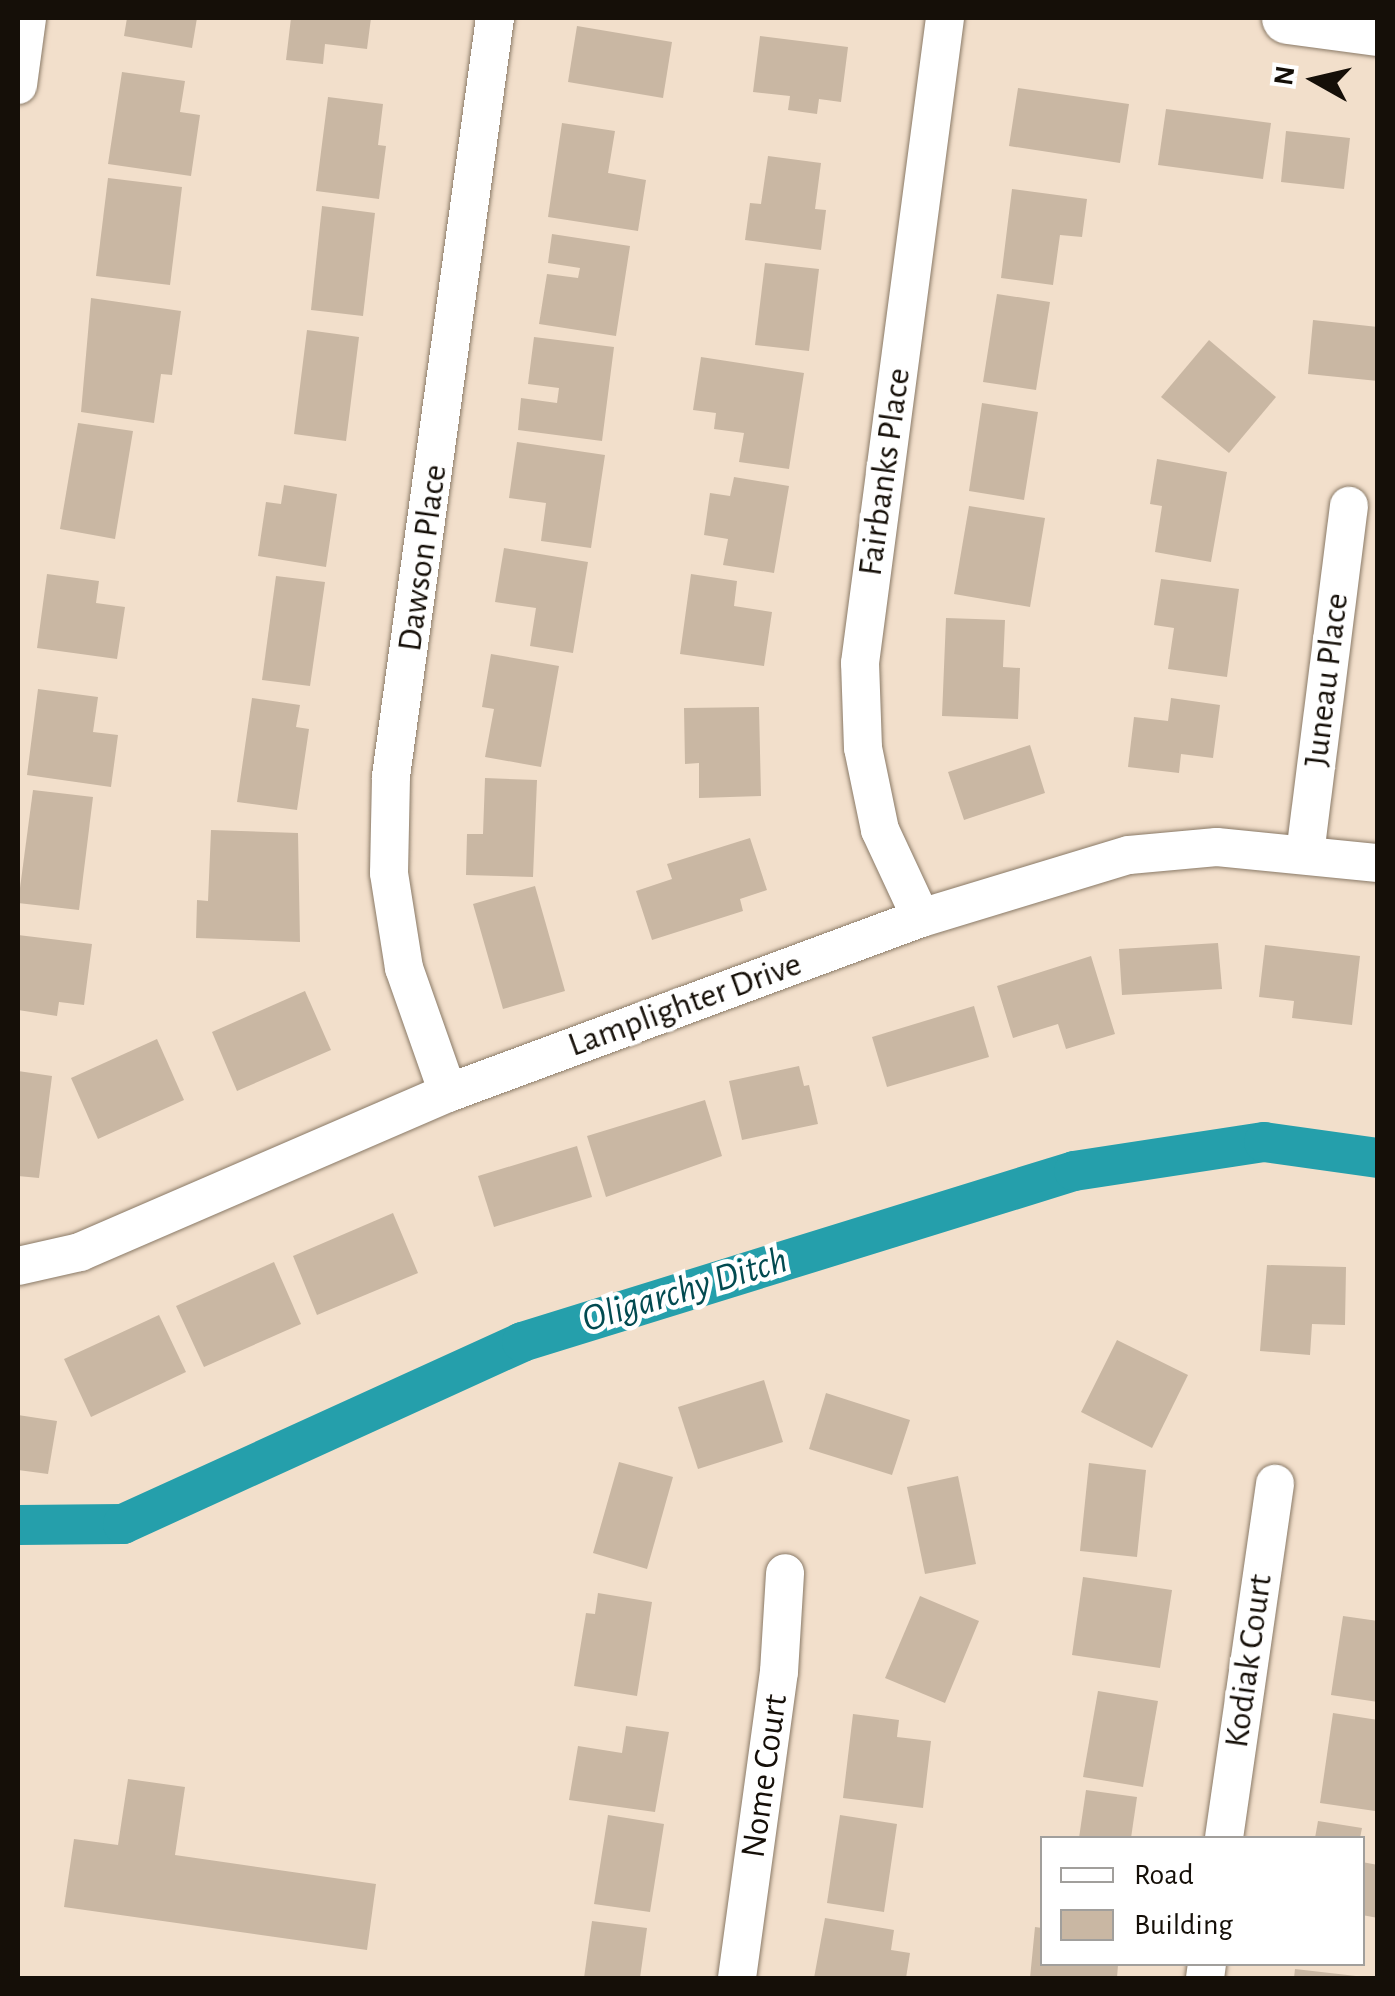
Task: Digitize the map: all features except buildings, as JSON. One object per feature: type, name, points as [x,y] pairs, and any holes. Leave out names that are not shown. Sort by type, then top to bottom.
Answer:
[{"type":"street","points":[[18,86],[27,18]]},
{"type":"street","name":"Dawson Place","points":[[448,1093],[404,968],[388,873],[391,776],[495,18]]},
{"type":"street","name":"Fairbanks Place","points":[[920,918],[880,830],[862,748],[860,663],[946,18]]},
{"type":"street","points":[[1288,18],[1378,30]]},
{"type":"street","name":"Juneau Place","points":[[1305,854],[1349,506]]},
{"type":"street","name":"Lamplighter Drive","points":[[18,1266],[80,1252],[448,1093],[920,918],[1129,855],[1217,846],[1378,863]]},
{"type":"street","name":"Kodiak Court","points":[[1224,1836],[1274,1484]]},
{"type":"street","name":"Nome Court","points":[[737,1978],[779,1672],[785,1573]]},
{"type":"waterway","name":"Oligarchy Ditch","points":[[18,1525],[123,1524],[522,1342],[1074,1171],[1264,1142],[1378,1158]]}]
